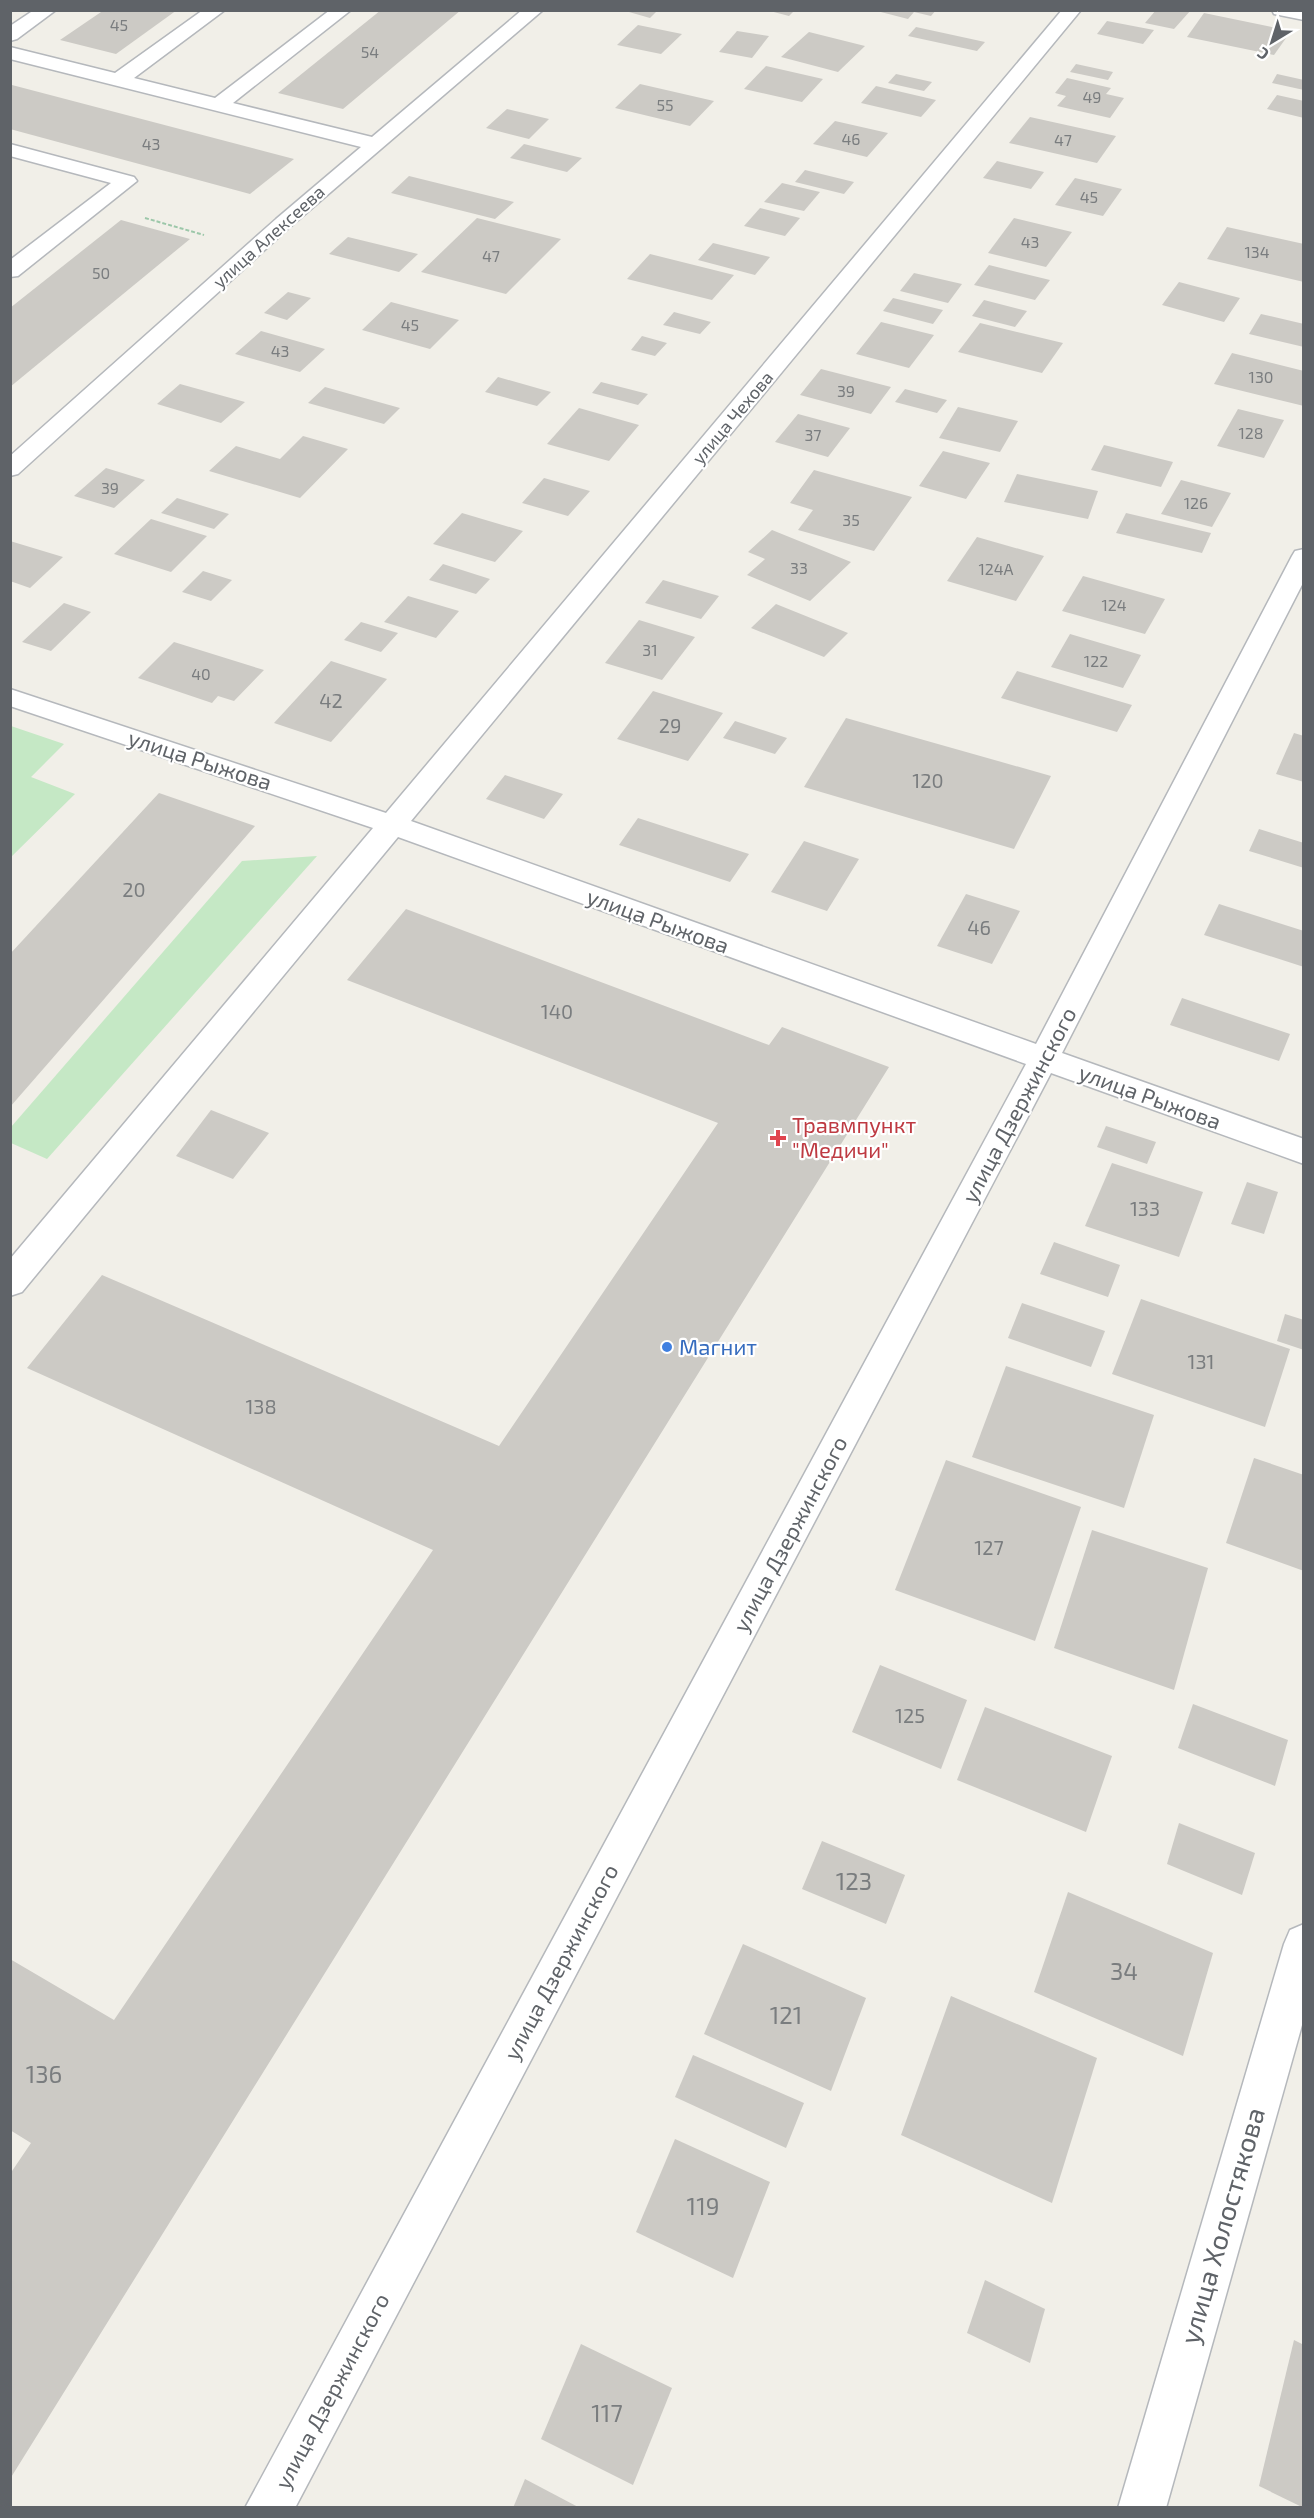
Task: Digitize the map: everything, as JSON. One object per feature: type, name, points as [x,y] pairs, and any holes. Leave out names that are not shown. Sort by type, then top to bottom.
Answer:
[{"type":"street","points":[[10,35],[47,10]]},
{"type":"street","points":[[119,80],[216,10]]},
{"type":"street","points":[[218,105],[342,10]]},
{"type":"street","name":"улица Алексеева","points":[[10,469],[375,144],[534,10]]},
{"type":"street","name":"улица Чехова","points":[[10,1283],[1072,10]]},
{"type":"street","points":[[1281,10],[1304,15]]},
{"type":"street","points":[[10,52],[375,144]]},
{"type":"street","points":[[10,271],[127,181],[13,154]]},
{"type":"street","name":"улица Дзержинского","points":[[269,2508],[1043,1060],[1304,556]]},
{"type":"street","name":"улица Рыжова","points":[[10,697],[394,825],[1304,1152]]},
{"type":"street","name":"улица Холостякова","points":[[1142,2508],[1304,1944]]},
{"type":"path","points":[[104,198],[141,217],[254,250]]},
{"type":"green space","points":[[11,726],[64,744],[31,777],[75,794],[11,857]]},
{"type":"green space","points":[[317,856],[47,1159],[11,1143],[11,1127],[242,861]]},
{"type":"building","points":[[104,10],[177,10],[116,54],[60,40]]},
{"type":"building","points":[[381,10],[461,10],[343,109],[278,93]]},
{"type":"building","points":[[622,10],[658,10],[650,18]]},
{"type":"building","points":[[766,10],[795,10],[789,16]]},
{"type":"building","points":[[873,10],[936,10],[931,16],[914,12],[908,19]]},
{"type":"building","points":[[1156,10],[1191,10],[1174,29],[1145,23]]},
{"type":"building","points":[[1204,13],[1291,31],[1274,55],[1187,37]]},
{"type":"building","points":[[1107,21],[1154,30],[1143,44],[1097,34]]},
{"type":"building","points":[[638,25],[682,34],[661,54],[617,45]]},
{"type":"building","points":[[916,27],[985,42],[977,51],[908,36]]},
{"type":"building","points":[[737,31],[769,36],[752,58],[719,52]]},
{"type":"building","points":[[809,32],[865,46],[838,72],[781,57]]},
{"type":"building","points":[[1076,64],[1113,72],[1108,80],[1070,72]]},
{"type":"building","points":[[766,66],[823,79],[802,102],[744,89]]},
{"type":"building","points":[[896,74],[932,82],[924,91],[888,83]]},
{"type":"building","points":[[1277,74],[1304,80],[1304,90],[1272,83]]},
{"type":"building","points":[[1067,78],[1111,88],[1106,94],[1124,98],[1110,118],[1057,106],[1066,96],[1055,93]]},
{"type":"building","points":[[640,84],[714,101],[690,126],[615,108]]},
{"type":"building","points":[[12,85],[294,159],[250,194],[10,129]]},
{"type":"building","points":[[876,86],[936,100],[921,117],[861,103]]},
{"type":"building","points":[[1277,95],[1304,101],[1304,118],[1267,109]]},
{"type":"building","points":[[507,109],[549,119],[529,139],[486,128]]},
{"type":"building","points":[[1030,117],[1116,136],[1097,163],[1009,143]]},
{"type":"building","points":[[835,121],[888,133],[867,157],[813,144]]},
{"type":"building","points":[[524,144],[582,158],[567,172],[510,158]]},
{"type":"building","points":[[997,161],[1044,172],[1031,189],[983,178]]},
{"type":"building","points":[[805,170],[854,182],[844,194],[795,182]]},
{"type":"building","points":[[409,176],[514,202],[495,219],[391,193]]},
{"type":"building","points":[[1075,178],[1122,189],[1103,216],[1055,205]]},
{"type":"building","points":[[782,183],[820,192],[804,211],[764,202]]},
{"type":"building","points":[[760,208],[800,218],[785,236],[744,226]]},
{"type":"building","points":[[477,218],[561,239],[506,294],[421,272]]},
{"type":"building","points":[[1014,218],[1072,232],[1046,267],[988,253]]},
{"type":"building","points":[[121,220],[190,239],[10,387],[10,308]]},
{"type":"building","points":[[1227,227],[1304,244],[1304,282],[1207,259]]},
{"type":"building","points":[[348,237],[418,254],[399,272],[329,254]]},
{"type":"building","points":[[713,243],[770,257],[755,275],[698,260]]},
{"type":"building","points":[[650,254],[734,275],[712,300],[627,279]]},
{"type":"building","points":[[989,265],[1050,280],[1035,300],[974,285]]},
{"type":"building","points":[[914,273],[962,284],[948,303],[900,291]]},
{"type":"building","points":[[1179,282],[1240,298],[1224,322],[1162,305]]},
{"type":"building","points":[[288,292],[311,298],[287,320],[264,313]]},
{"type":"building","points":[[893,298],[943,310],[933,324],[883,311]]},
{"type":"building","points":[[984,300],[1027,311],[1015,327],[972,316]]},
{"type":"building","points":[[391,302],[459,320],[430,349],[362,330]]},
{"type":"building","points":[[674,312],[711,322],[700,334],[663,325]]},
{"type":"building","points":[[1261,314],[1304,324],[1304,347],[1249,334]]},
{"type":"building","points":[[881,322],[934,335],[909,368],[856,354]]},
{"type":"building","points":[[980,323],[1063,343],[1042,373],[958,352]]},
{"type":"building","points":[[261,331],[325,349],[300,372],[235,354]]},
{"type":"building","points":[[642,336],[667,343],[655,356],[631,350]]},
{"type":"building","points":[[1232,353],[1304,371],[1304,406],[1214,384]]},
{"type":"building","points":[[821,369],[891,387],[871,414],[800,395]]},
{"type":"building","points":[[498,377],[551,392],[537,406],[485,392]]},
{"type":"building","points":[[601,382],[648,394],[638,405],[592,393]]},
{"type":"building","points":[[180,384],[245,402],[221,423],[157,404]]},
{"type":"building","points":[[325,387],[400,408],[384,424],[308,403]]},
{"type":"building","points":[[905,389],[947,400],[937,413],[895,402]]},
{"type":"building","points":[[958,407],[1018,421],[1000,452],[939,438]]},
{"type":"building","points":[[579,408],[639,425],[609,461],[547,444]]},
{"type":"building","points":[[1238,409],[1284,420],[1264,458],[1217,446]]},
{"type":"building","points":[[798,414],[850,428],[828,457],[775,442]]},
{"type":"building","points":[[303,436],[348,449],[300,498],[209,471],[236,446],[280,459]]},
{"type":"building","points":[[1104,445],[1173,462],[1161,487],[1091,470]]},
{"type":"building","points":[[943,451],[990,463],[966,499],[919,486]]},
{"type":"building","points":[[106,468],[145,480],[114,508],[74,496]]},
{"type":"building","points":[[814,470],[912,497],[874,551],[798,530],[813,510],[790,503]]},
{"type":"building","points":[[1017,474],[1098,491],[1088,519],[1004,502]]},
{"type":"building","points":[[544,478],[590,491],[568,516],[522,503]]},
{"type":"building","points":[[1181,480],[1231,493],[1212,527],[1161,514]]},
{"type":"building","points":[[177,498],[229,514],[214,529],[161,513]]},
{"type":"building","points":[[462,513],[523,531],[495,562],[433,544]]},
{"type":"building","points":[[1126,513],[1211,533],[1202,553],[1116,533]]},
{"type":"building","points":[[151,519],[207,536],[171,572],[114,554]]},
{"type":"building","points":[[772,530],[851,562],[810,601],[747,575],[765,559],[748,552]]},
{"type":"building","points":[[977,537],[1044,556],[1016,601],[947,581]]},
{"type":"building","points":[[10,541],[63,557],[30,588],[10,581]]},
{"type":"building","points":[[443,564],[490,579],[476,594],[429,580]]},
{"type":"building","points":[[203,571],[232,580],[211,601],[182,592]]},
{"type":"building","points":[[1083,576],[1165,599],[1145,634],[1062,611]]},
{"type":"building","points":[[663,580],[719,596],[701,619],[645,603]]},
{"type":"building","points":[[408,596],[459,611],[436,638],[384,622]]},
{"type":"building","points":[[64,603],[91,612],[51,651],[22,642]]},
{"type":"building","points":[[776,604],[848,633],[824,657],[751,628]]},
{"type":"building","points":[[639,620],[695,637],[662,680],[605,663]]},
{"type":"building","points":[[361,622],[398,633],[381,652],[344,640]]},
{"type":"building","points":[[1070,634],[1141,655],[1123,688],[1051,667]]},
{"type":"building","points":[[174,642],[264,670],[234,701],[218,696],[212,703],[138,678]]},
{"type":"building","points":[[331,661],[387,679],[331,742],[274,723]]},
{"type":"building","points":[[1017,671],[1132,705],[1117,732],[1001,698]]},
{"type":"building","points":[[653,691],[723,713],[688,761],[617,739]]},
{"type":"building","points":[[846,718],[1051,776],[1014,849],[804,787]]},
{"type":"building","points":[[735,721],[787,738],[775,754],[723,738]]},
{"type":"building","points":[[1294,733],[1304,736],[1304,782],[1276,774]]},
{"type":"building","points":[[505,775],[563,794],[544,819],[486,799]]},
{"type":"building","points":[[159,793],[255,826],[10,1107],[10,954]]},
{"type":"building","points":[[638,818],[749,854],[730,882],[619,845]]},
{"type":"building","points":[[1259,829],[1304,843],[1304,868],[1249,851]]},
{"type":"building","points":[[804,841],[859,859],[827,911],[771,892]]},
{"type":"building","points":[[966,894],[1020,911],[992,964],[937,946]]},
{"type":"building","points":[[1219,904],[1304,931],[1304,967],[1204,935]]},
{"type":"building","points":[[406,909],[769,1045],[782,1027],[889,1067],[10,2479],[10,2174],[31,2143],[10,2130],[10,1959],[114,2020],[433,1550],[27,1368],[102,1275],[499,1446],[718,1123],[347,980]]},
{"type":"building","points":[[1182,998],[1290,1034],[1279,1061],[1170,1025]]},
{"type":"building","points":[[211,1110],[269,1133],[233,1179],[176,1156]]},
{"type":"building","points":[[1106,1126],[1156,1142],[1147,1164],[1097,1147]]},
{"type":"building","points":[[1112,1163],[1203,1192],[1179,1257],[1085,1226]]},
{"type":"building","points":[[1247,1182],[1278,1192],[1264,1234],[1231,1224]]},
{"type":"building","points":[[1054,1242],[1120,1265],[1108,1297],[1040,1274]]},
{"type":"building","points":[[1141,1299],[1290,1349],[1265,1427],[1112,1374]]},
{"type":"building","points":[[1022,1303],[1105,1331],[1091,1367],[1008,1338]]},
{"type":"building","points":[[1285,1314],[1304,1320],[1304,1350],[1277,1341]]},
{"type":"building","points":[[1006,1366],[1154,1415],[1124,1508],[972,1457]]},
{"type":"building","points":[[1254,1458],[1304,1475],[1304,1571],[1226,1543]]},
{"type":"building","points":[[946,1460],[1081,1507],[1035,1641],[895,1590]]},
{"type":"building","points":[[1092,1530],[1208,1568],[1174,1690],[1054,1648]]},
{"type":"building","points":[[880,1665],[967,1700],[941,1769],[852,1732]]},
{"type":"building","points":[[1193,1704],[1288,1740],[1275,1786],[1178,1748]]},
{"type":"building","points":[[985,1707],[1112,1756],[1086,1832],[957,1780]]},
{"type":"building","points":[[1179,1823],[1255,1853],[1242,1895],[1167,1864]]},
{"type":"building","points":[[822,1841],[905,1875],[886,1924],[802,1889]]},
{"type":"building","points":[[1068,1892],[1213,1953],[1183,2056],[1034,1992]]},
{"type":"building","points":[[743,1944],[866,1998],[831,2091],[704,2034]]},
{"type":"building","points":[[951,1996],[1097,2058],[1052,2203],[901,2135]]},
{"type":"building","points":[[693,2055],[804,2103],[786,2148],[675,2097]]},
{"type":"building","points":[[675,2139],[770,2182],[733,2278],[636,2232]]},
{"type":"building","points":[[985,2280],[1045,2309],[1030,2363],[967,2333]]},
{"type":"building","points":[[1294,2340],[1304,2345],[1304,2508],[1259,2486]]},
{"type":"building","points":[[581,2344],[672,2388],[633,2485],[541,2439]]},
{"type":"building","points":[[525,2479],[580,2508],[513,2508]]},
{"type":"place","name":"Травмпункт \"Медичи\"","points":[[778,1138]]},
{"type":"place","name":"Магнит","points":[[667,1347]]}]
